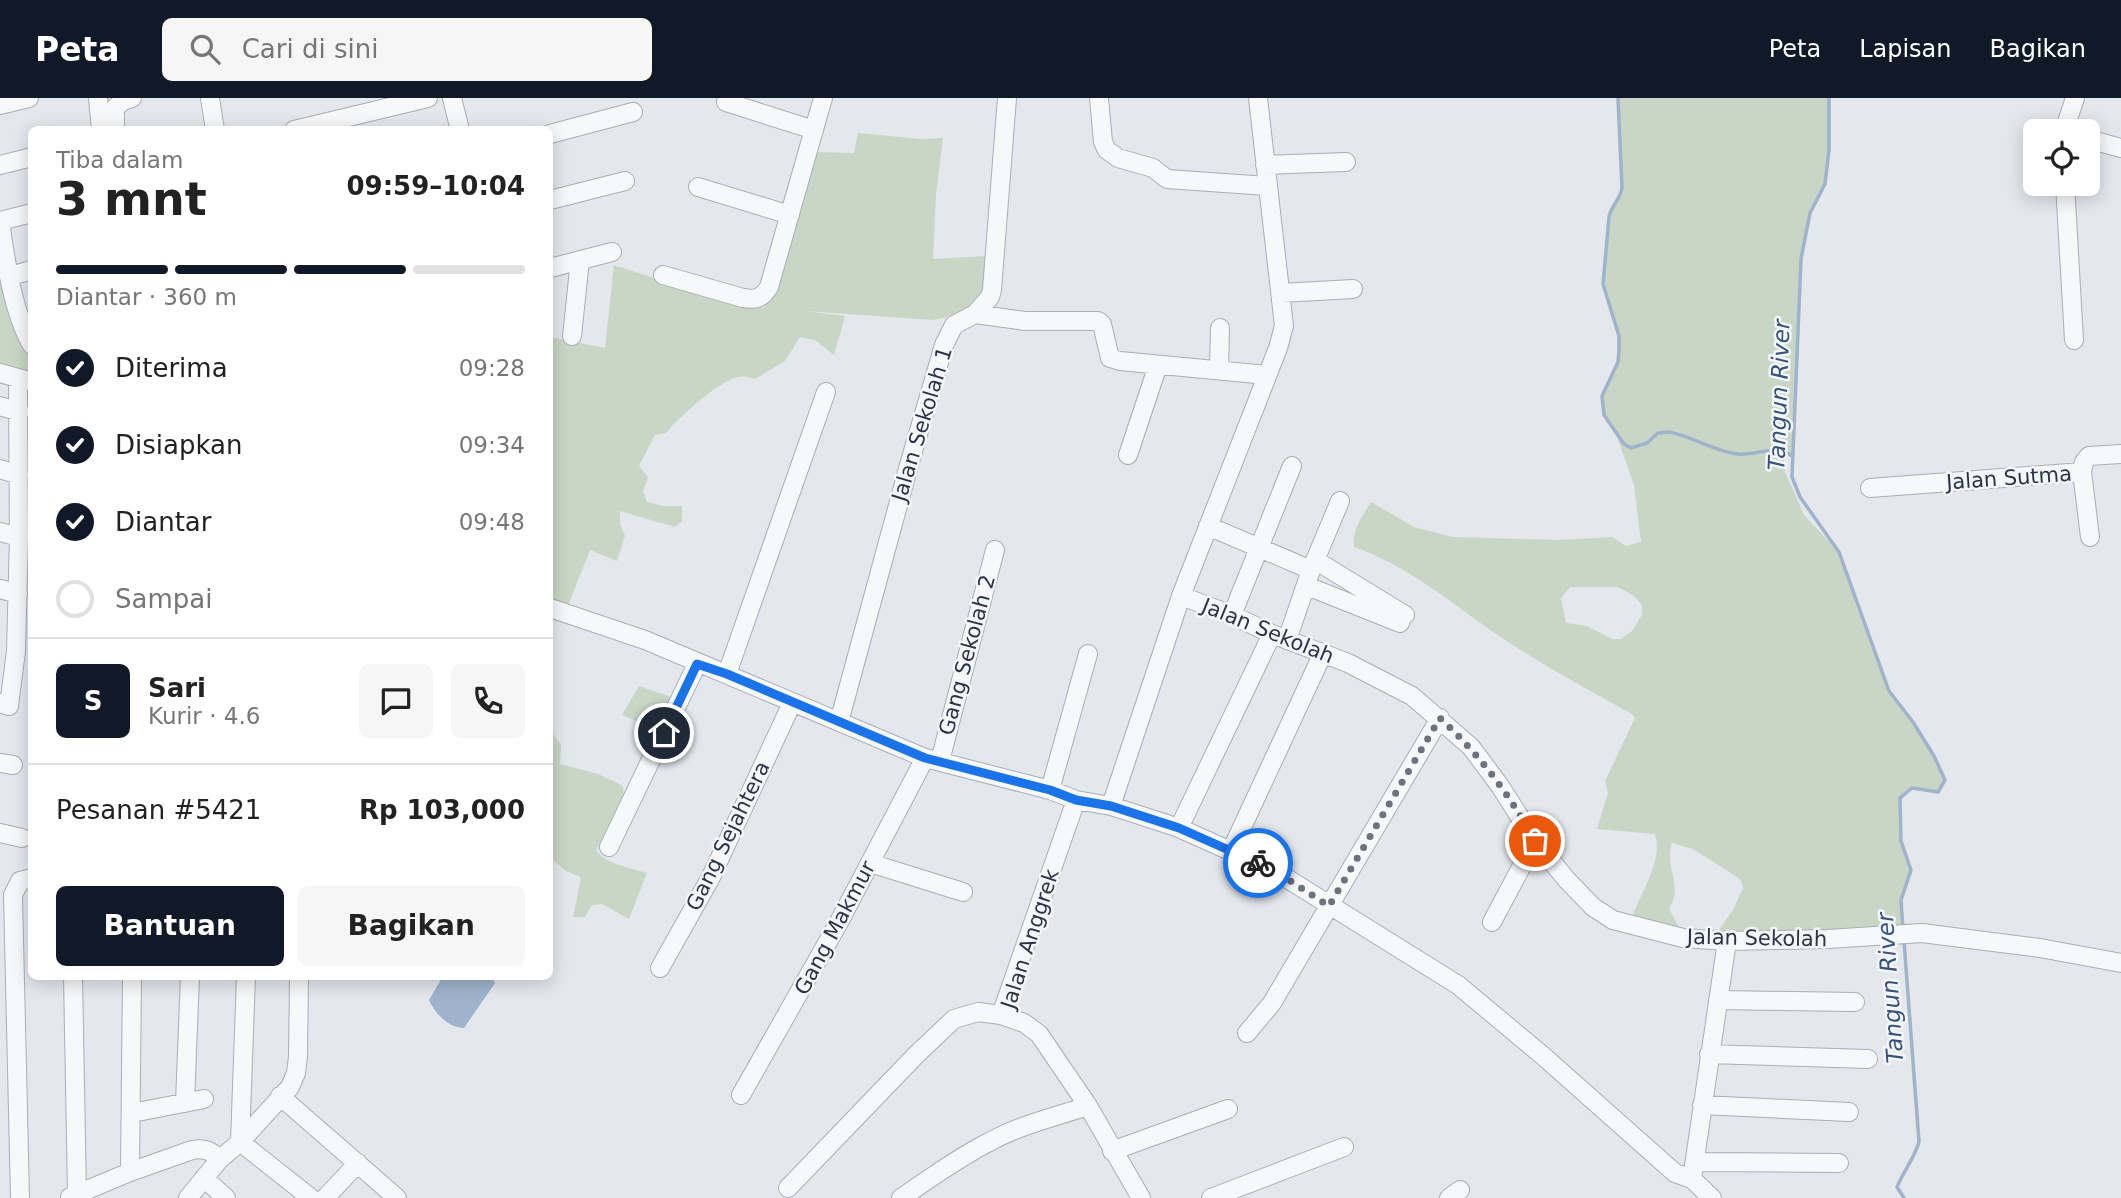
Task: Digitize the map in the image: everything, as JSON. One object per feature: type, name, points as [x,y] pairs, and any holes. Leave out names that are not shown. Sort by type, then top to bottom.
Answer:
[{"type":"street","points":[[0,106],[29,98]]},
{"type":"street","points":[[98,98],[101,126]]},
{"type":"street","points":[[114,126],[115,108],[132,98]]},
{"type":"street","points":[[210,98],[214,126]]},
{"type":"street","points":[[311,126],[428,98]]},
{"type":"street","points":[[452,98],[459,126]]},
{"type":"street","points":[[663,275],[743,298],[755,299],[763,296],[769,287],[823,98]]},
{"type":"street","name":"Jalan Sekolah 1","points":[[839,722],[944,345],[954,325],[975,314],[990,297],[992,290],[1006,98]]},
{"type":"street","points":[[1099,98],[1103,142],[1107,150],[1118,158],[1153,168],[1167,179],[1267,186]]},
{"type":"street","name":"Jalan Sekolah","points":[[1111,806],[1181,596],[1284,326],[1258,98]]},
{"type":"street","points":[[2068,119],[2075,98]]},
{"type":"street","points":[[726,103],[814,130]]},
{"type":"street","points":[[553,133],[633,112]]},
{"type":"street","points":[[2100,142],[2121,148]]},
{"type":"street","points":[[0,165],[28,158]]},
{"type":"street","points":[[1265,165],[1346,162]]},
{"type":"street","points":[[553,199],[625,181]]},
{"type":"street","points":[[698,187],[790,215]]},
{"type":"street","points":[[2066,196],[2074,340]]},
{"type":"street","points":[[28,215],[0,221],[10,276],[28,332]]},
{"type":"street","points":[[553,267],[612,252]]},
{"type":"street","points":[[572,336],[580,260]]},
{"type":"street","points":[[10,276],[28,271]]},
{"type":"street","points":[[1281,293],[1353,289]]},
{"type":"street","points":[[975,314],[1026,321],[1098,321],[1102,324],[1110,358],[1267,374]]},
{"type":"street","points":[[1219,370],[1220,328]]},
{"type":"street","points":[[1128,455],[1158,365]]},
{"type":"street","points":[[0,373],[27,381]]},
{"type":"street","points":[[5,704],[8,649],[18,594],[19,388],[27,381]]},
{"type":"street","points":[[727,674],[826,392]]},
{"type":"street","points":[[0,406],[20,412]]},
{"type":"street","points":[[2082,472],[2084,462],[2089,456],[2121,454]]},
{"type":"street","points":[[1232,615],[1292,466]]},
{"type":"street","points":[[0,469],[19,475]]},
{"type":"street","name":"Jalan Sutma","points":[[1870,488],[2082,472],[2090,537]]},
{"type":"street","points":[[1179,828],[1311,572],[1340,500]]},
{"type":"street","points":[[1208,526],[1311,572],[1403,619],[1311,572]]},
{"type":"street","points":[[0,532],[19,537]]},
{"type":"street","name":"Gang Sekolah 2","points":[[932,760],[995,550]]},
{"type":"street","points":[[0,589],[18,594]]},
{"type":"street","name":"Jalan Sekolah","points":[[1181,596],[1323,653],[1380,678],[1412,696],[1471,747],[1535,841],[1593,906],[1614,920],[1683,939],[1828,939],[1922,933],[2040,948],[2121,963]]},
{"type":"street","points":[[553,609],[645,640],[932,760],[1050,790],[1076,800],[1111,806],[1179,828],[1275,871],[1458,985],[1675,1173],[1839,1163]]},
{"type":"street","points":[[1231,850],[1323,653]]},
{"type":"street","points":[[1050,790],[1088,654]]},
{"type":"street","points":[[609,847],[697,664]]},
{"type":"street","name":"Gang Sejahtera","points":[[660,968],[711,877],[792,703]]},
{"type":"street","points":[[1247,1033],[1272,1003],[1440,718]]},
{"type":"street","name":"Gang Makmur","points":[[741,1095],[870,863],[932,760]]},
{"type":"street","name":"Jalan Anggrek","points":[[1076,800],[1001,1015],[1024,1023],[1039,1034],[1088,1106],[1141,1198]]},
{"type":"street","points":[[0,833],[22,838]]},
{"type":"street","points":[[1492,922],[1535,841]]},
{"type":"street","points":[[870,863],[963,892]]},
{"type":"street","points":[[20,1198],[13,895],[20,881],[28,879]]},
{"type":"street","points":[[1712,1198],[1694,1170],[1727,940]]},
{"type":"street","points":[[73,980],[72,1196],[130,1172],[202,1148],[219,1160]]},
{"type":"street","points":[[130,1172],[132,980]]},
{"type":"street","points":[[185,1103],[190,980]]},
{"type":"street","points":[[240,1142],[246,980]]},
{"type":"street","points":[[188,1198],[219,1160],[240,1142],[290,1087],[296,1073],[299,980]]},
{"type":"street","points":[[1718,1000],[1855,1002]]},
{"type":"street","points":[[788,1188],[954,1018],[978,1012],[1001,1015]]},
{"type":"street","points":[[1709,1054],[1868,1059]]},
{"type":"street","points":[[280,1096],[397,1198]]},
{"type":"street","points":[[132,1113],[204,1099]]},
{"type":"street","points":[[1702,1105],[1849,1112]]},
{"type":"street","points":[[907,1196],[957,1160],[991,1140],[1088,1106]]},
{"type":"street","points":[[1112,1151],[1228,1109]]},
{"type":"street","points":[[240,1142],[311,1198]]},
{"type":"street","points":[[1211,1198],[1345,1147]]},
{"type":"street","points":[[325,1198],[358,1163]]},
{"type":"street","points":[[204,1178],[226,1198]]},
{"type":"green space","points":[[1618,98],[1829,98],[1829,150],[1825,184],[1810,213],[1801,259],[1792,456],[1784,450],[1775,450],[1784,460],[1785,472],[1804,515],[1839,552],[1889,691],[1913,722],[1945,780],[1938,792],[1912,788],[1900,798],[1901,841],[1911,870],[1901,900],[1903,928],[1716,934],[1733,910],[1743,888],[1740,879],[1693,849],[1672,843],[1670,861],[1675,892],[1669,909],[1680,929],[1639,920],[1633,914],[1654,865],[1657,844],[1655,834],[1597,829],[1608,793],[1605,781],[1635,718],[1632,714],[1515,647],[1393,564],[1354,547],[1356,529],[1371,502],[1414,527],[1453,537],[1559,540],[1612,537],[1626,546],[1641,542],[1634,485],[1616,434],[1604,415],[1602,396],[1618,362],[1619,336],[1603,284],[1609,217],[1622,188]],"holes":[[[1570,587],[1617,587],[1633,595],[1642,605],[1642,615],[1632,631],[1621,639],[1612,639],[1587,626],[1566,623],[1561,598]]]},
{"type":"green space","points":[[858,133],[921,139],[943,138],[936,194],[933,259],[987,256],[988,278],[984,293],[965,310],[932,320],[805,311],[845,316],[834,355],[815,340],[800,337],[785,361],[755,379],[740,376],[721,385],[689,409],[666,433],[655,435],[639,466],[648,477],[643,491],[647,502],[663,506],[682,506],[682,521],[675,527],[620,511],[620,524],[625,536],[617,561],[590,550],[567,608],[553,602],[553,338],[605,348],[614,265],[764,308],[784,257],[815,152],[854,153]]},
{"type":"green space","points":[[0,240],[28,343],[28,377],[0,368]]},
{"type":"green space","points":[[639,686],[677,699],[659,731],[622,715]]},
{"type":"green space","points":[[553,734],[561,745],[560,764],[598,774],[623,786],[624,803],[596,850],[605,859],[647,873],[629,919],[602,904],[592,905],[585,917],[573,917],[581,877],[566,871],[553,860]]},
{"type":"water","points":[[441,980],[494,980],[495,983],[464,1028],[453,1026],[443,1019],[429,1000]]},
{"type":"waterway","points":[[1618,98],[1622,188],[1609,217],[1603,284],[1619,336],[1619,350],[1618,362],[1602,396],[1604,415],[1624,444],[1631,448],[1647,443],[1658,433],[1669,432],[1729,453],[1779,450],[1792,456]]},
{"type":"waterway","name":"Tangun River","points":[[1829,98],[1829,150],[1825,184],[1810,213],[1801,259],[1792,477],[1800,497],[1839,552],[1889,691],[1913,722],[1945,780],[1938,792],[1912,788],[1900,798],[1901,841],[1911,870],[1901,900],[1903,930]]},
{"type":"waterway","name":"Tangun River","points":[[1904,941],[1919,1142],[1897,1187],[1904,1198]]},
{"type":"way so far","points":[[1258,863],[1329,906],[1440,718],[1471,747],[1524,821],[1535,841]]},
{"type":"route","points":[[664,733],[697,664],[727,674],[925,758],[1050,790],[1076,800],[1111,806],[1179,828],[1258,863]]}]
